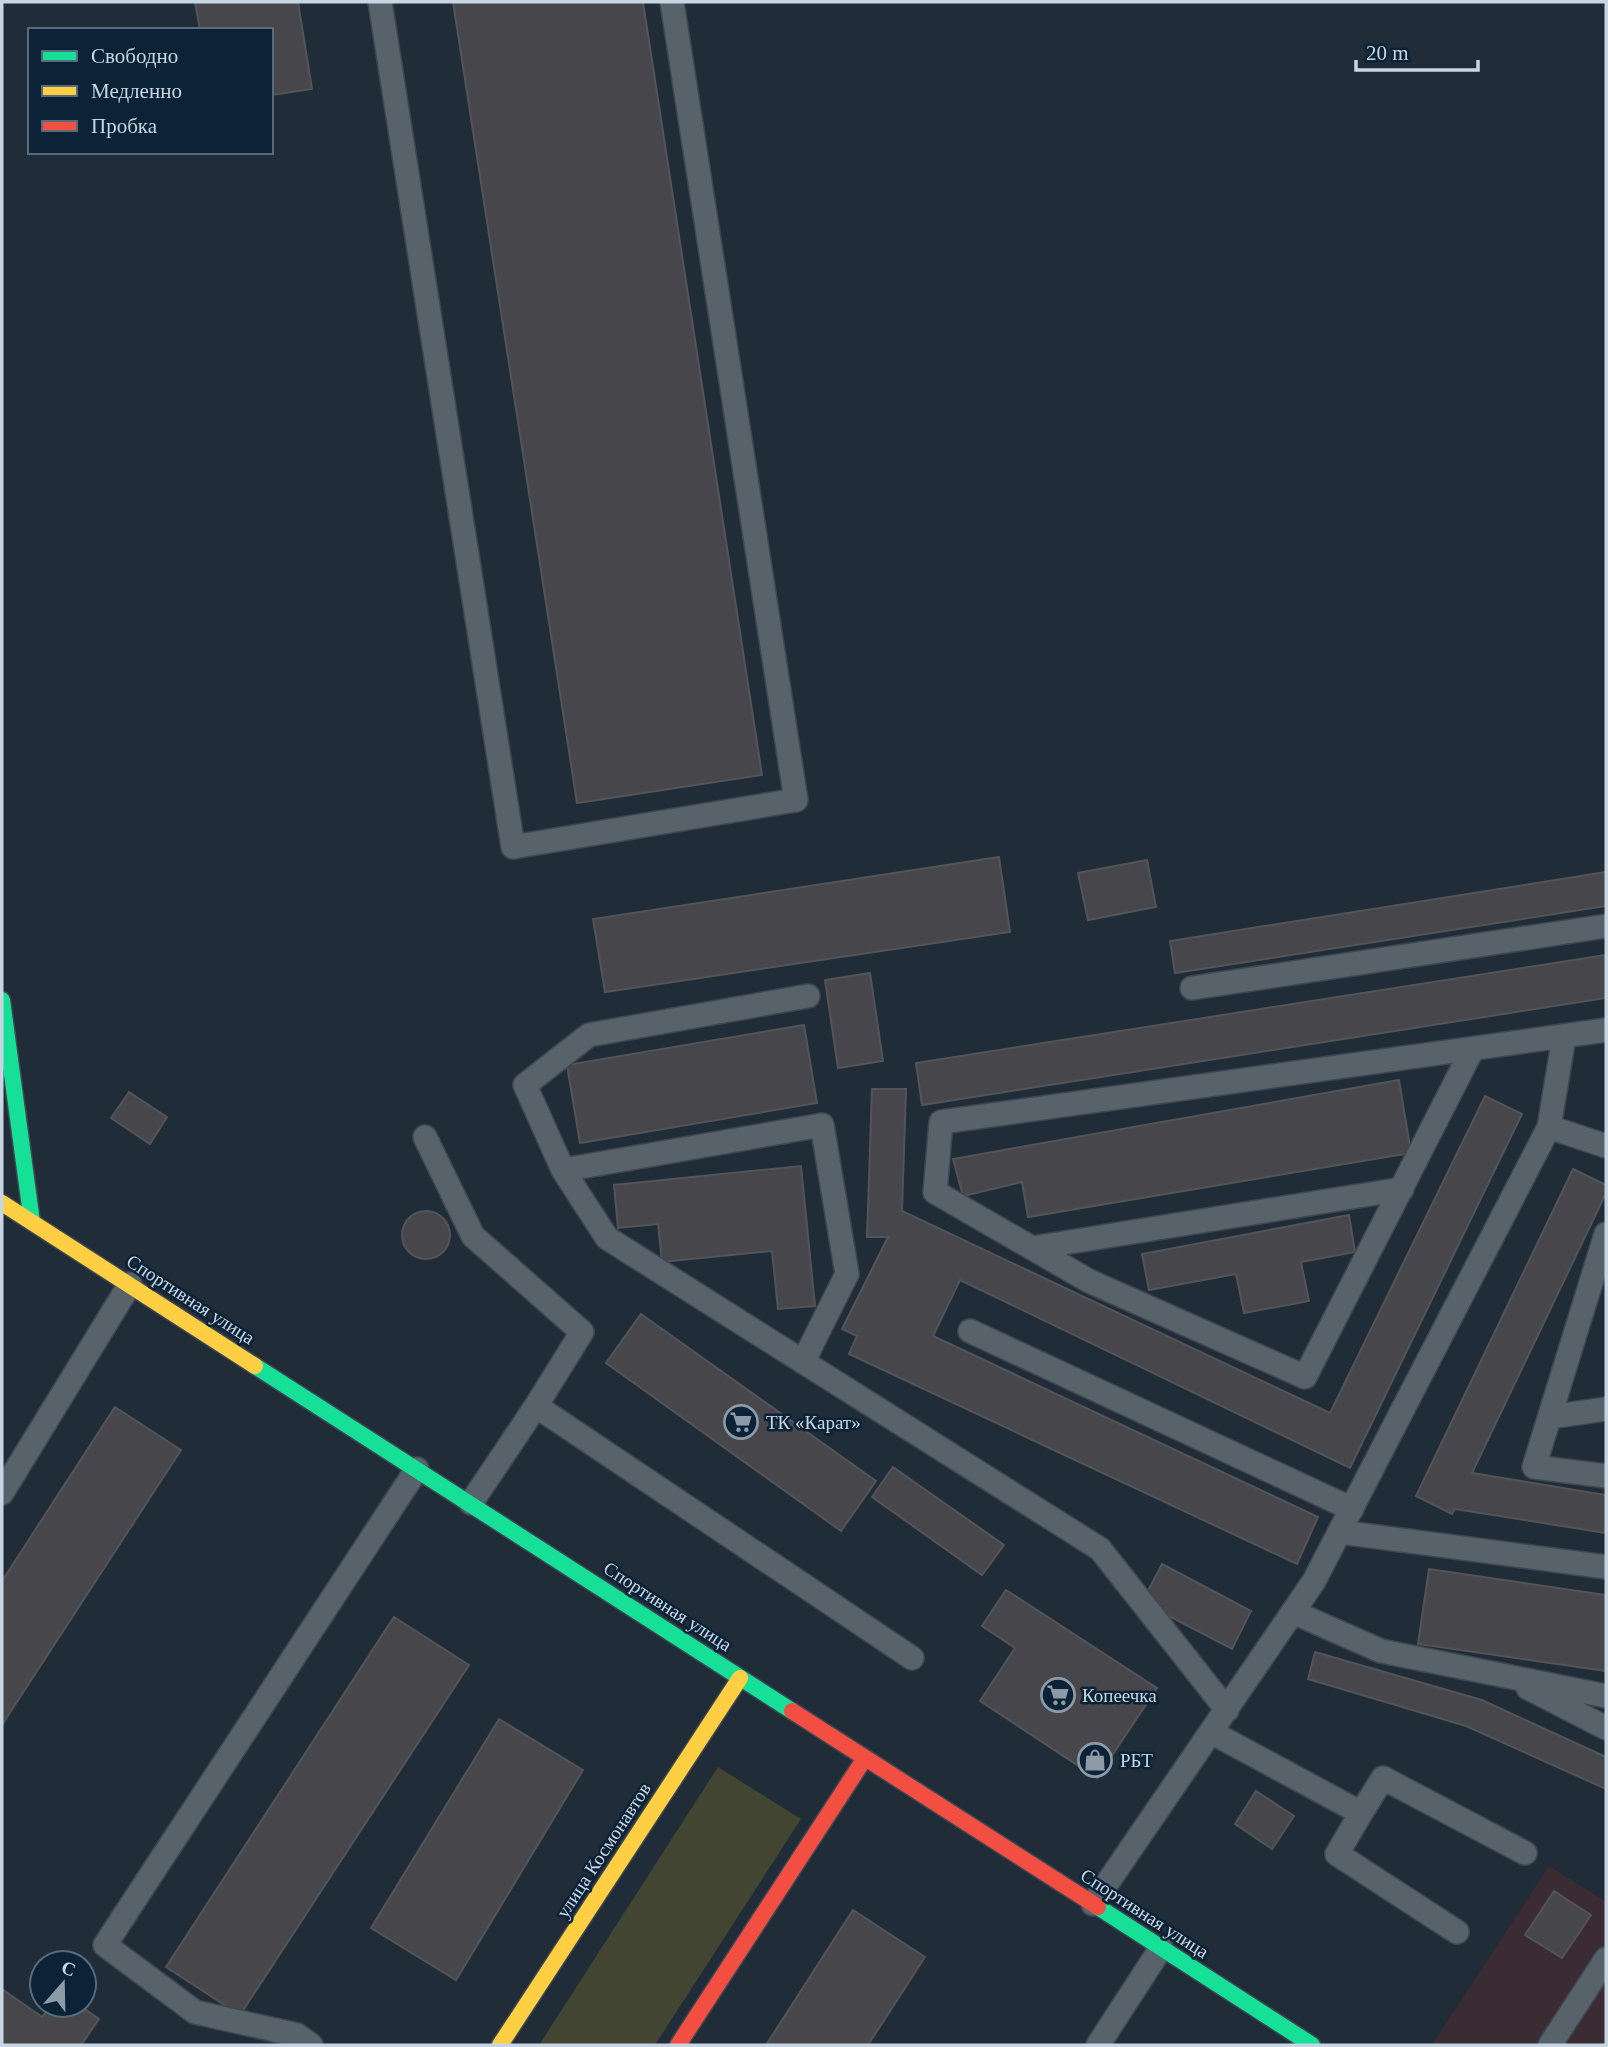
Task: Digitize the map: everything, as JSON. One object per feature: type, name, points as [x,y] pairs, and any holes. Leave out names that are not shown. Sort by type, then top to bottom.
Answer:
[{"type":"street","points":[[2,1000],[32,1222]]},
{"type":"street","name":"Спортивная улица","points":[[2,1203],[1312,2045]]},
{"type":"street","name":"улица Космонавтов","points":[[500,2045],[740,1678]]},
{"type":"street","points":[[678,2045],[865,1758]]},
{"type":"lane","points":[[380,2],[513,847],[796,800],[672,2]]},
{"type":"lane","points":[[1192,988],[1606,926]]},
{"type":"lane","points":[[808,996],[589,1035],[525,1085],[562,1170],[607,1238],[1100,1549],[1227,1710]]},
{"type":"lane","points":[[1472,1050],[1305,1377],[1089,1281],[935,1192],[941,1122],[1606,1030]]},
{"type":"lane","points":[[1093,1904],[1314,1581],[1549,1127],[1564,1037]]},
{"type":"lane","points":[[562,1170],[822,1125],[847,1274],[803,1362]]},
{"type":"lane","points":[[1549,1127],[1606,1146]]},
{"type":"lane","points":[[425,1137],[472,1236],[582,1332],[471,1503]]},
{"type":"lane","points":[[1032,1248],[1402,1189]]},
{"type":"lane","points":[[1606,1234],[1597,1289],[1534,1467],[1606,1476]]},
{"type":"lane","points":[[2,1493],[130,1284]]},
{"type":"lane","points":[[970,1331],[1352,1509]]},
{"type":"lane","points":[[536,1406],[912,1658]]},
{"type":"lane","points":[[1550,1417],[1606,1409]]},
{"type":"lane","points":[[299,2042],[195,2012],[105,1945],[417,1469]]},
{"type":"lane","points":[[1340,1532],[1606,1567]]},
{"type":"lane","points":[[1293,1612],[1381,1651],[1606,1696]]},
{"type":"lane","points":[[1502,1675],[1606,1728]]},
{"type":"lane","points":[[1211,1732],[1361,1813]]},
{"type":"lane","points":[[1457,1932],[1337,1854],[1383,1778],[1525,1853]]},
{"type":"lane","points":[[1098,2045],[1161,1948]]},
{"type":"lane","points":[[1550,2045],[1606,1959]]},
{"type":"shaded area","points":[[1549,1866],[1606,1902],[1606,2045],[1432,2045]]},
{"type":"green space","points":[[718,1767],[801,1819],[655,2045],[539,2045]]},
{"type":"building","points":[[195,2],[298,2],[312,89],[273,95],[273,28],[200,28]]},
{"type":"building","points":[[453,2],[643,2],[762,775],[577,803]]},
{"type":"building","points":[[999,857],[1010,932],[605,992],[593,919]]},
{"type":"building","points":[[1147,860],[1156,907],[1088,920],[1078,873]]},
{"type":"building","points":[[1606,872],[1606,906],[1175,973],[1170,941]]},
{"type":"building","points":[[1606,955],[1606,998],[922,1105],[916,1063]]},
{"type":"building","points":[[870,973],[883,1061],[838,1068],[825,980]]},
{"type":"building","points":[[804,1025],[817,1103],[580,1143],[567,1065]]},
{"type":"building","points":[[1399,1080],[1411,1153],[1028,1217],[1022,1182],[963,1196],[953,1159]]},
{"type":"building","points":[[872,1089],[906,1089],[902,1211],[1330,1413],[1485,1096],[1522,1114],[1350,1468],[960,1280],[933,1336],[1318,1517],[1297,1564],[849,1354],[857,1336],[842,1329],[888,1237],[867,1237]]},
{"type":"building","points":[[129,1092],[167,1117],[150,1144],[111,1118]]},
{"type":"building","points":[[801,1166],[815,1306],[778,1309],[772,1251],[662,1262],[658,1224],[618,1228],[614,1185]]},
{"type":"building","points":[[1573,1169],[1606,1185],[1606,1193],[1472,1473],[1606,1495],[1606,1533],[1455,1509],[1452,1514],[1416,1496]]},
{"type":"building","points":[[426,1211],[443,1218],[450,1235],[443,1252],[426,1259],[409,1252],[402,1235],[409,1218]]},
{"type":"building","points":[[1349,1215],[1355,1252],[1301,1262],[1309,1301],[1244,1313],[1236,1274],[1149,1290],[1142,1254]]},
{"type":"building","name":"ТК «Карат»","points":[[641,1314],[876,1481],[841,1531],[606,1363]]},
{"type":"building","points":[[115,1407],[181,1450],[2,1725],[2,1581]]},
{"type":"building","points":[[893,1467],[1004,1545],[982,1575],[872,1497]]},
{"type":"building","points":[[1162,1564],[1251,1611],[1232,1649],[1142,1602]]},
{"type":"building","points":[[1429,1569],[1606,1595],[1606,1671],[1418,1644]]},
{"type":"building","points":[[1006,1590],[1157,1688],[1097,1778],[980,1701],[1015,1648],[982,1626]]},
{"type":"building","points":[[394,1617],[469,1665],[240,2015],[166,1967]]},
{"type":"building","points":[[1315,1652],[1482,1700],[1606,1757],[1606,1789],[1466,1726],[1308,1679]]},
{"type":"building","points":[[499,1719],[583,1770],[456,1980],[371,1928]]},
{"type":"building","points":[[1256,1791],[1294,1816],[1272,1849],[1235,1824]]},
{"type":"building","points":[[1554,1891],[1591,1915],[1562,1958],[1525,1935]]},
{"type":"building","points":[[853,1910],[925,1957],[868,2045],[766,2045]]},
{"type":"building","points":[[2,1989],[28,2007],[28,2019],[99,2019],[81,2045],[2,2044]]},
{"type":"traffic: fast","points":[[2,1000],[32,1222]]},
{"type":"traffic: fast","points":[[255,1366],[792,1711]]},
{"type":"traffic: fast","points":[[1098,1907],[1312,2045]]},
{"type":"traffic: slow","points":[[2,1203],[255,1366]]},
{"type":"traffic: slow","points":[[500,2045],[740,1678]]},
{"type":"traffic: jam","points":[[792,1711],[1098,1907]]},
{"type":"traffic: jam","points":[[678,2045],[865,1758]]},
{"type":"place","name":"ТК «Карат»","points":[[741,1422]]},
{"type":"place","name":"Копеечка","points":[[1058,1695]]},
{"type":"place","name":"РБТ","points":[[1095,1760]]}]
